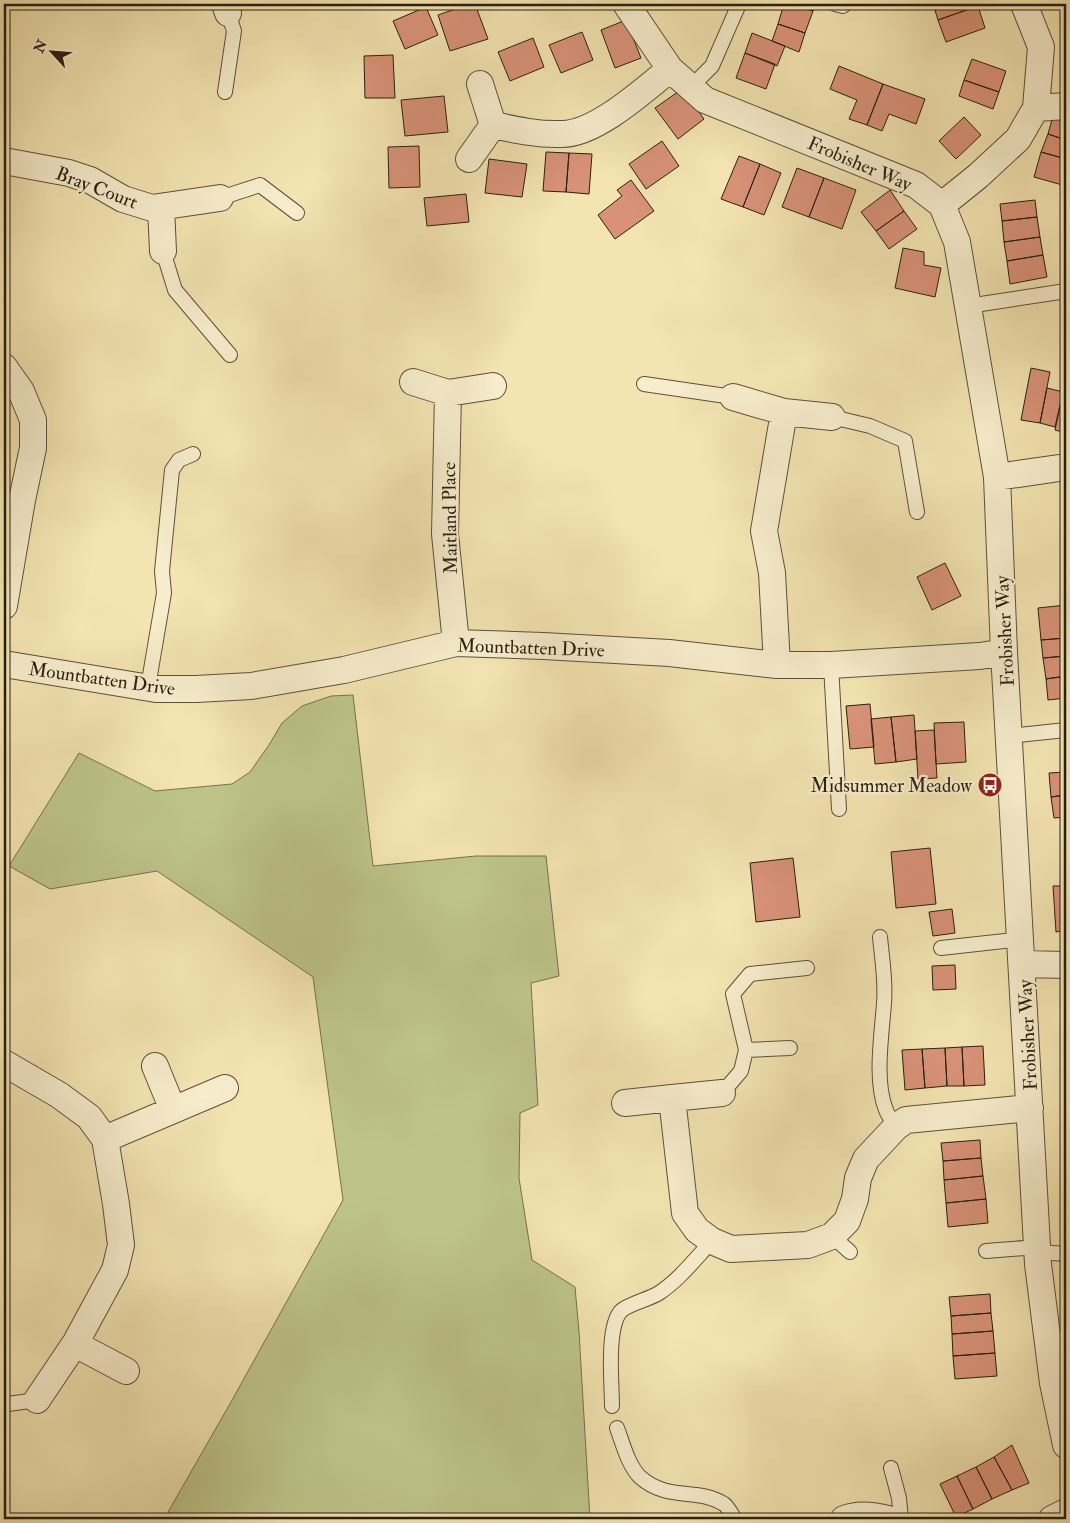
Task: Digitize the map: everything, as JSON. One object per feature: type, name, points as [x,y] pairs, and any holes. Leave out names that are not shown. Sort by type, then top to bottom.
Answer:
[{"type":"street","name":"Frobisher Way","points":[[626,4],[670,69],[705,100],[916,185],[942,205],[957,242],[997,477],[1004,652],[1038,1250],[1053,1383],[1066,1445]]},
{"type":"street","points":[[942,205],[978,176],[1018,139],[1036,108],[1041,47],[1024,4]]},
{"type":"street","points":[[493,125],[530,132],[564,135],[586,128],[607,118],[670,69]]},
{"type":"street","points":[[480,84],[493,125]]},
{"type":"street","points":[[1036,108],[1066,106]]},
{"type":"street","points":[[469,159],[493,125]]},
{"type":"street","name":"Bray Court","points":[[4,161],[69,173],[90,180],[123,199],[152,208],[220,198]]},
{"type":"street","name":"Bray Court","points":[[161,207],[163,251]]},
{"type":"street","points":[[4,367],[21,391],[32,420],[33,448],[4,606]]},
{"type":"street","points":[[413,382],[448,393],[493,386]]},
{"type":"street","name":"Maitland Place","points":[[448,393],[445,534],[456,643]]},
{"type":"street","points":[[732,397],[784,412],[832,417]]},
{"type":"street","points":[[777,665],[772,573],[764,531],[784,412]]},
{"type":"street","points":[[997,477],[1066,467]]},
{"type":"street","name":"Mountbatten Drive","points":[[4,664],[156,689],[196,689],[251,686],[344,670],[456,643],[669,653],[777,665],[831,665],[980,656],[1004,652]]},
{"type":"street","points":[[1022,951],[1066,965]]},
{"type":"street","points":[[4,1063],[60,1095],[89,1117],[105,1139],[121,1245],[115,1270],[75,1344],[38,1400]]},
{"type":"street","points":[[155,1066],[173,1110]]},
{"type":"street","points":[[105,1139],[225,1088]]},
{"type":"street","points":[[624,1103],[722,1094]]},
{"type":"street","points":[[672,1098],[685,1213],[697,1230],[712,1242],[731,1249],[841,1244],[855,1200],[858,1178],[866,1159],[896,1126],[906,1120],[1030,1108]]},
{"type":"street","points":[[75,1344],[126,1371]]},
{"type":"street","points":[[1052,1519],[1066,1512]]},
{"type":"street","points":[[844,1519],[872,1514],[888,1519]]},
{"type":"lane","points":[[690,87],[712,66],[739,4]]},
{"type":"lane","points":[[225,92],[234,31],[226,8]]},
{"type":"lane","points":[[220,198],[260,185],[297,212]]},
{"type":"lane","points":[[163,251],[175,290],[230,355]]},
{"type":"lane","points":[[968,306],[1066,291]]},
{"type":"lane","points":[[644,384],[732,397]]},
{"type":"lane","points":[[832,417],[870,426],[905,441],[917,512]]},
{"type":"lane","points":[[148,687],[164,593],[162,571],[172,470],[179,460],[193,454]]},
{"type":"lane","points":[[831,665],[838,809]]},
{"type":"lane","points":[[1009,736],[1066,730]]},
{"type":"lane","points":[[880,937],[885,1001],[880,1027],[882,1090],[886,1110],[896,1126]]},
{"type":"lane","points":[[940,948],[1022,951]]},
{"type":"lane","points":[[722,1094],[741,1071],[746,1050],[733,994],[750,974],[807,968]]},
{"type":"lane","points":[[746,1050],[790,1048]]},
{"type":"lane","points":[[612,1406],[613,1327],[621,1311],[658,1294],[677,1278],[712,1242]]},
{"type":"lane","points":[[986,1251],[1038,1250],[1066,1254]]},
{"type":"lane","points":[[4,1403],[38,1400]]},
{"type":"lane","points":[[617,1428],[629,1460],[639,1476],[658,1489],[685,1495],[703,1496],[725,1504],[735,1519]]},
{"type":"lane","points":[[891,1468],[899,1498],[901,1519]]},
{"type":"green space","points":[[353,695],[373,866],[476,856],[546,856],[559,976],[531,983],[538,1105],[520,1113],[519,1178],[532,1260],[575,1287],[590,1519],[180,1519],[168,1512],[343,1200],[313,977],[157,871],[50,889],[9,866],[79,753],[155,791],[232,784],[250,772],[282,723],[302,706],[331,696]]},
{"type":"building","points":[[475,4],[488,39],[450,51],[438,15]]},
{"type":"building","points":[[784,4],[793,4],[813,11],[805,33],[778,24]]},
{"type":"building","points":[[797,4],[816,4],[813,11]]},
{"type":"building","points":[[933,4],[974,4],[975,7],[938,20]]},
{"type":"building","points":[[978,6],[985,28],[946,42],[938,20]]},
{"type":"building","points":[[426,7],[438,35],[405,49],[393,21]]},
{"type":"building","points":[[626,20],[641,58],[615,68],[601,30]]},
{"type":"building","points":[[778,24],[805,33],[799,52],[772,41]]},
{"type":"building","points":[[582,32],[593,60],[561,73],[549,45]]},
{"type":"building","points":[[752,33],[785,46],[777,66],[745,53]]},
{"type":"building","points":[[533,38],[544,67],[510,81],[498,52]]},
{"type":"building","points":[[745,53],[775,64],[766,89],[736,78]]},
{"type":"building","points":[[393,55],[395,98],[365,98],[364,56]]},
{"type":"building","points":[[972,59],[1006,71],[999,92],[964,80]]},
{"type":"building","points":[[839,66],[883,84],[867,125],[849,119],[857,100],[830,89]]},
{"type":"building","points":[[964,80],[999,92],[993,109],[959,96]]},
{"type":"building","points":[[883,84],[925,99],[916,124],[889,114],[882,131],[867,125]]},
{"type":"building","points":[[682,89],[704,119],[678,139],[655,108]]},
{"type":"building","points":[[444,96],[448,132],[405,136],[401,100]]},
{"type":"building","points":[[1053,116],[1066,120],[1066,140],[1048,134]]},
{"type":"building","points":[[964,117],[981,135],[956,159],[939,141]]},
{"type":"building","points":[[1048,134],[1066,140],[1066,159],[1041,152]]},
{"type":"building","points":[[662,141],[679,166],[646,189],[629,164]]},
{"type":"building","points":[[419,146],[420,187],[389,188],[388,147]]},
{"type":"building","points":[[546,152],[569,153],[566,192],[543,191]]},
{"type":"building","points":[[1041,152],[1066,159],[1066,186],[1034,177]]},
{"type":"building","points":[[569,153],[592,154],[589,194],[566,192]]},
{"type":"building","points":[[739,156],[760,164],[743,207],[721,199]]},
{"type":"building","points":[[489,159],[527,164],[522,197],[485,193]]},
{"type":"building","points":[[760,164],[781,173],[764,215],[743,207]]},
{"type":"building","points":[[797,168],[824,178],[809,217],[782,207]]},
{"type":"building","points":[[824,178],[856,190],[842,229],[809,217]]},
{"type":"building","points":[[631,180],[654,211],[615,239],[598,215],[622,196],[617,190]]},
{"type":"building","points":[[890,190],[904,211],[876,231],[861,212]]},
{"type":"building","points":[[466,194],[469,222],[427,226],[424,198]]},
{"type":"building","points":[[1035,200],[1037,217],[1002,221],[1000,204]]},
{"type":"building","points":[[904,211],[917,229],[889,249],[876,231]]},
{"type":"building","points":[[1037,217],[1040,237],[1004,242],[1002,221]]},
{"type":"building","points":[[1040,237],[1043,255],[1007,261],[1004,242]]},
{"type":"building","points":[[903,248],[924,252],[924,265],[941,268],[935,297],[895,288]]},
{"type":"building","points":[[1043,255],[1047,277],[1010,284],[1007,261]]},
{"type":"building","points":[[1031,368],[1050,372],[1040,423],[1021,420]]},
{"type":"building","points":[[1047,388],[1063,392],[1055,427],[1040,423]]},
{"type":"building","points":[[1063,392],[1066,393],[1066,433],[1055,430]]},
{"type":"building","points":[[945,563],[961,596],[932,610],[917,577]]},
{"type":"building","points":[[1066,605],[1066,638],[1041,640],[1038,608]]},
{"type":"building","points":[[1066,638],[1066,656],[1043,658],[1041,640]]},
{"type":"building","points":[[1066,656],[1066,676],[1046,679],[1043,658]]},
{"type":"building","points":[[1066,676],[1066,698],[1048,700],[1046,679]]},
{"type":"building","points":[[870,704],[874,747],[850,749],[846,706]]},
{"type":"building","points":[[914,715],[917,759],[896,762],[891,717]]},
{"type":"building","points":[[891,717],[896,762],[875,764],[871,719]]},
{"type":"building","points":[[964,722],[966,762],[936,764],[934,723]]},
{"type":"building","points":[[934,730],[937,778],[918,779],[915,731]]},
{"type":"building","points":[[1066,772],[1066,795],[1051,797],[1049,773]]},
{"type":"building","points":[[1066,795],[1066,817],[1054,818],[1051,797]]},
{"type":"building","points":[[930,848],[936,904],[896,908],[891,852]]},
{"type":"building","points":[[793,858],[800,917],[756,922],[750,863]]},
{"type":"building","points":[[1053,886],[1066,886],[1066,930],[1056,932]]},
{"type":"building","points":[[952,909],[955,933],[933,936],[929,912]]},
{"type":"building","points":[[955,965],[956,989],[933,990],[932,966]]},
{"type":"building","points":[[983,1046],[985,1085],[964,1086],[962,1047]]},
{"type":"building","points":[[962,1047],[964,1086],[947,1086],[945,1048]]},
{"type":"building","points":[[945,1048],[947,1086],[925,1088],[922,1049]]},
{"type":"building","points":[[922,1049],[925,1088],[905,1090],[902,1050]]},
{"type":"building","points":[[980,1140],[981,1158],[943,1161],[941,1143]]},
{"type":"building","points":[[981,1158],[983,1176],[944,1180],[943,1161]]},
{"type":"building","points":[[983,1176],[986,1199],[946,1203],[944,1180]]},
{"type":"building","points":[[986,1199],[988,1223],[948,1227],[946,1203]]},
{"type":"building","points":[[990,1294],[991,1313],[951,1316],[949,1297]]},
{"type":"building","points":[[991,1313],[993,1331],[952,1334],[951,1316]]},
{"type":"building","points":[[993,1331],[995,1353],[953,1356],[952,1334]]},
{"type":"building","points":[[995,1353],[997,1376],[955,1379],[953,1356]]},
{"type":"building","points":[[1012,1445],[1029,1483],[1012,1490],[994,1457]]},
{"type":"building","points":[[994,1457],[1012,1490],[992,1499],[976,1467]]},
{"type":"building","points":[[976,1467],[992,1499],[973,1509],[957,1476]]},
{"type":"building","points":[[957,1476],[973,1509],[956,1517],[940,1484]]},
{"type":"place","name":"Midsummer Meadow","points":[[990,785]]}]
